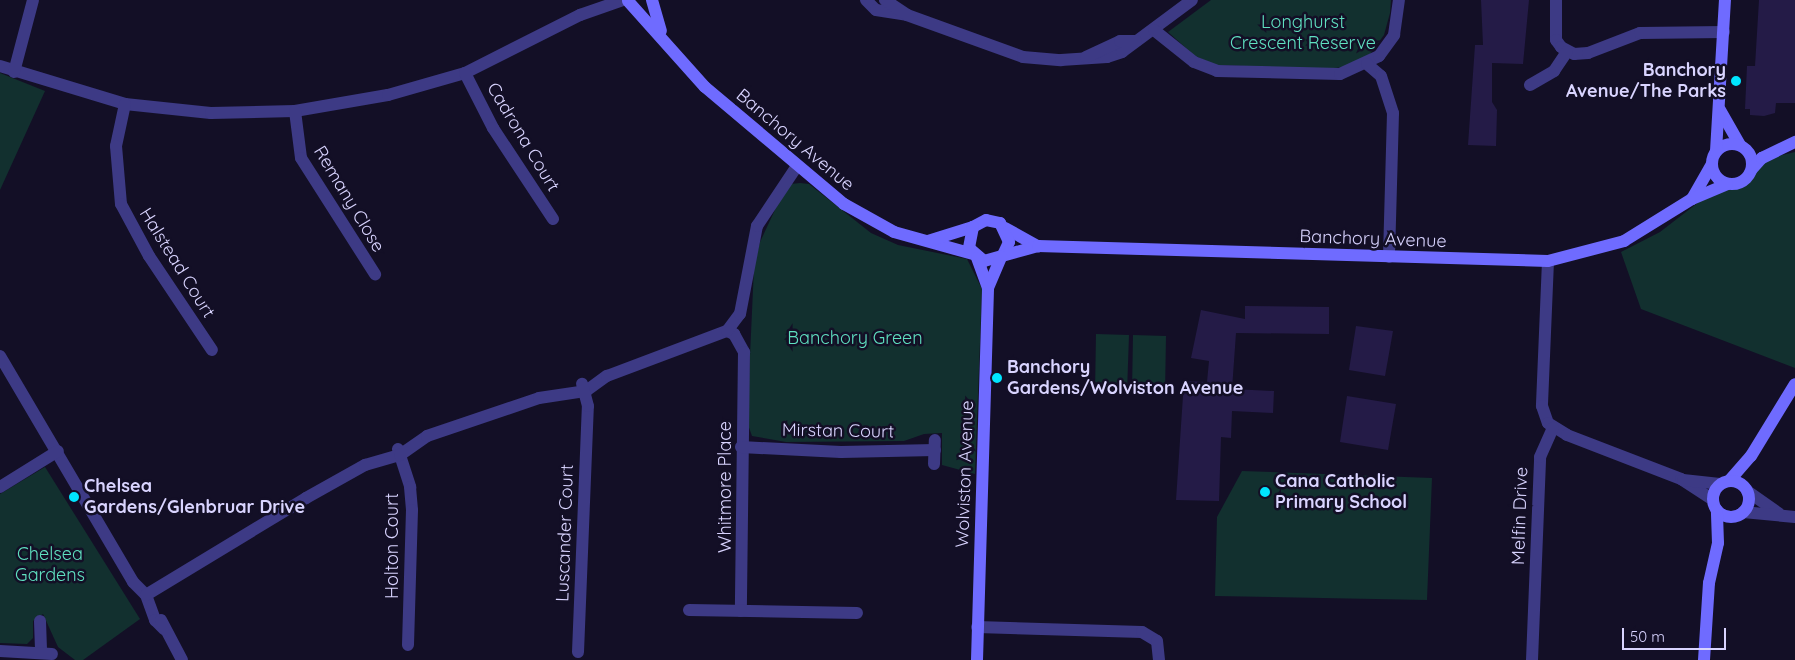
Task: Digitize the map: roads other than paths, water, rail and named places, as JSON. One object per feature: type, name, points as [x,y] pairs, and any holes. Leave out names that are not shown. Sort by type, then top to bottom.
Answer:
[{"type":"street","points":[[14,72],[33,0]]},
{"type":"street","points":[[580,15],[601,0]]},
{"type":"street","points":[[0,66],[14,72],[125,104],[211,113],[295,111],[388,95],[465,73],[580,15],[626,0],[639,0]]},
{"type":"street","name":"Banchory Avenue","points":[[626,0],[662,34],[706,87],[797,166],[869,220],[975,256]]},
{"type":"street","name":"Banchory Avenue","points":[[652,0],[662,34]]},
{"type":"street","points":[[866,0],[876,10],[907,15],[1023,56],[1086,57],[1120,41],[1136,40],[1154,30],[1192,0]]},
{"type":"street","points":[[885,0],[907,15]]},
{"type":"street","points":[[1154,30],[1194,62],[1217,71],[1324,76],[1367,64],[1379,56],[1394,35],[1399,0]]},
{"type":"street","points":[[1556,0],[1556,40],[1567,52],[1588,53],[1640,33],[1724,32]]},
{"type":"street","points":[[1725,0],[1720,110],[1716,151],[1712,164],[1715,176],[1727,184],[1743,181],[1752,169],[1777,149],[1795,142]]},
{"type":"street","points":[[1530,85],[1554,71],[1567,52]]},
{"type":"street","points":[[1367,64],[1382,76],[1393,113],[1389,257]]},
{"type":"street","name":"Cadrona Court","points":[[465,73],[492,128],[552,219]]},
{"type":"street","name":"Halstead Court","points":[[125,104],[116,146],[120,204],[149,256],[212,350]]},
{"type":"street","points":[[1720,110],[1752,159],[1752,169]]},
{"type":"street","name":"Remany Close","points":[[295,111],[301,158],[375,274]]},
{"type":"street","points":[[1716,151],[1728,144],[1777,149]]},
{"type":"street","name":"Banchory Avenue","points":[[1692,199],[1712,164]]},
{"type":"street","points":[[150,593],[365,465],[379,452],[399,452],[414,434],[440,431],[539,398],[552,387],[582,389],[604,371],[628,368],[730,334],[737,321],[757,226],[797,166]]},
{"type":"street","name":"Banchory Avenue","points":[[1002,256],[1038,246],[1548,261],[1624,241],[1692,199],[1727,184]]},
{"type":"street","points":[[928,241],[973,227],[986,220],[1005,228],[1009,242],[1002,256],[991,261],[975,256],[968,241],[973,227]]},
{"type":"street","name":"Banchory Avenue","points":[[1005,228],[1038,246]]},
{"type":"street","name":"Wolviston Avenue","points":[[975,256],[988,288]]},
{"type":"street","name":"Wolviston Avenue","points":[[976,660],[988,288],[1002,256]]},
{"type":"street","points":[[1548,261],[1542,406],[1544,419],[1553,428],[1681,480],[1715,505],[1738,514],[1779,513],[1795,517]]},
{"type":"street","name":"Whitmore Place","points":[[730,334],[744,364],[741,447],[745,523],[741,611]]},
{"type":"street","points":[[0,356],[129,570],[150,593],[164,629],[182,660]]},
{"type":"street","points":[[1704,660],[1709,583],[1718,543],[1715,505],[1724,483],[1751,456],[1795,384]]},
{"type":"street","name":"Luscander Court","points":[[578,652],[586,415],[582,389]]},
{"type":"street","name":"Melfin Drive","points":[[1532,660],[1540,457],[1553,428]]},
{"type":"street","name":"Mirstan Court","points":[[741,447],[841,452],[935,445],[934,464]]},
{"type":"street","points":[[0,487],[58,451]]},
{"type":"street","name":"Holton Court","points":[[399,452],[410,487],[412,510],[408,645]]},
{"type":"street","points":[[1718,543],[1748,502],[1746,489],[1751,456]]},
{"type":"street","points":[[1681,480],[1724,483],[1746,489],[1779,513]]},
{"type":"street","points":[[689,610],[858,613]]},
{"type":"street","points":[[0,651],[47,653],[40,621]]},
{"type":"street","points":[[977,626],[1142,632],[1157,641],[1159,660]]},
{"type":"place","name":"Banchory Avenue/The Parks","points":[[1736,81]]},
{"type":"place","name":"Banchory Gardens/Wolviston Avenue","points":[[997,378]]},
{"type":"place","name":"Cana Catholic Primary School","points":[[1265,492]]},
{"type":"place","name":"Chelsea Gardens/Glenbruar Drive","points":[[74,497]]},
{"type":"park label","name":"Longhurst Crescent Reserve","points":[[1303,33]]},
{"type":"park label","name":"Banchory Green","points":[[855,338]]},
{"type":"park label","name":"Chelsea Gardens","points":[[50,565]]}]
